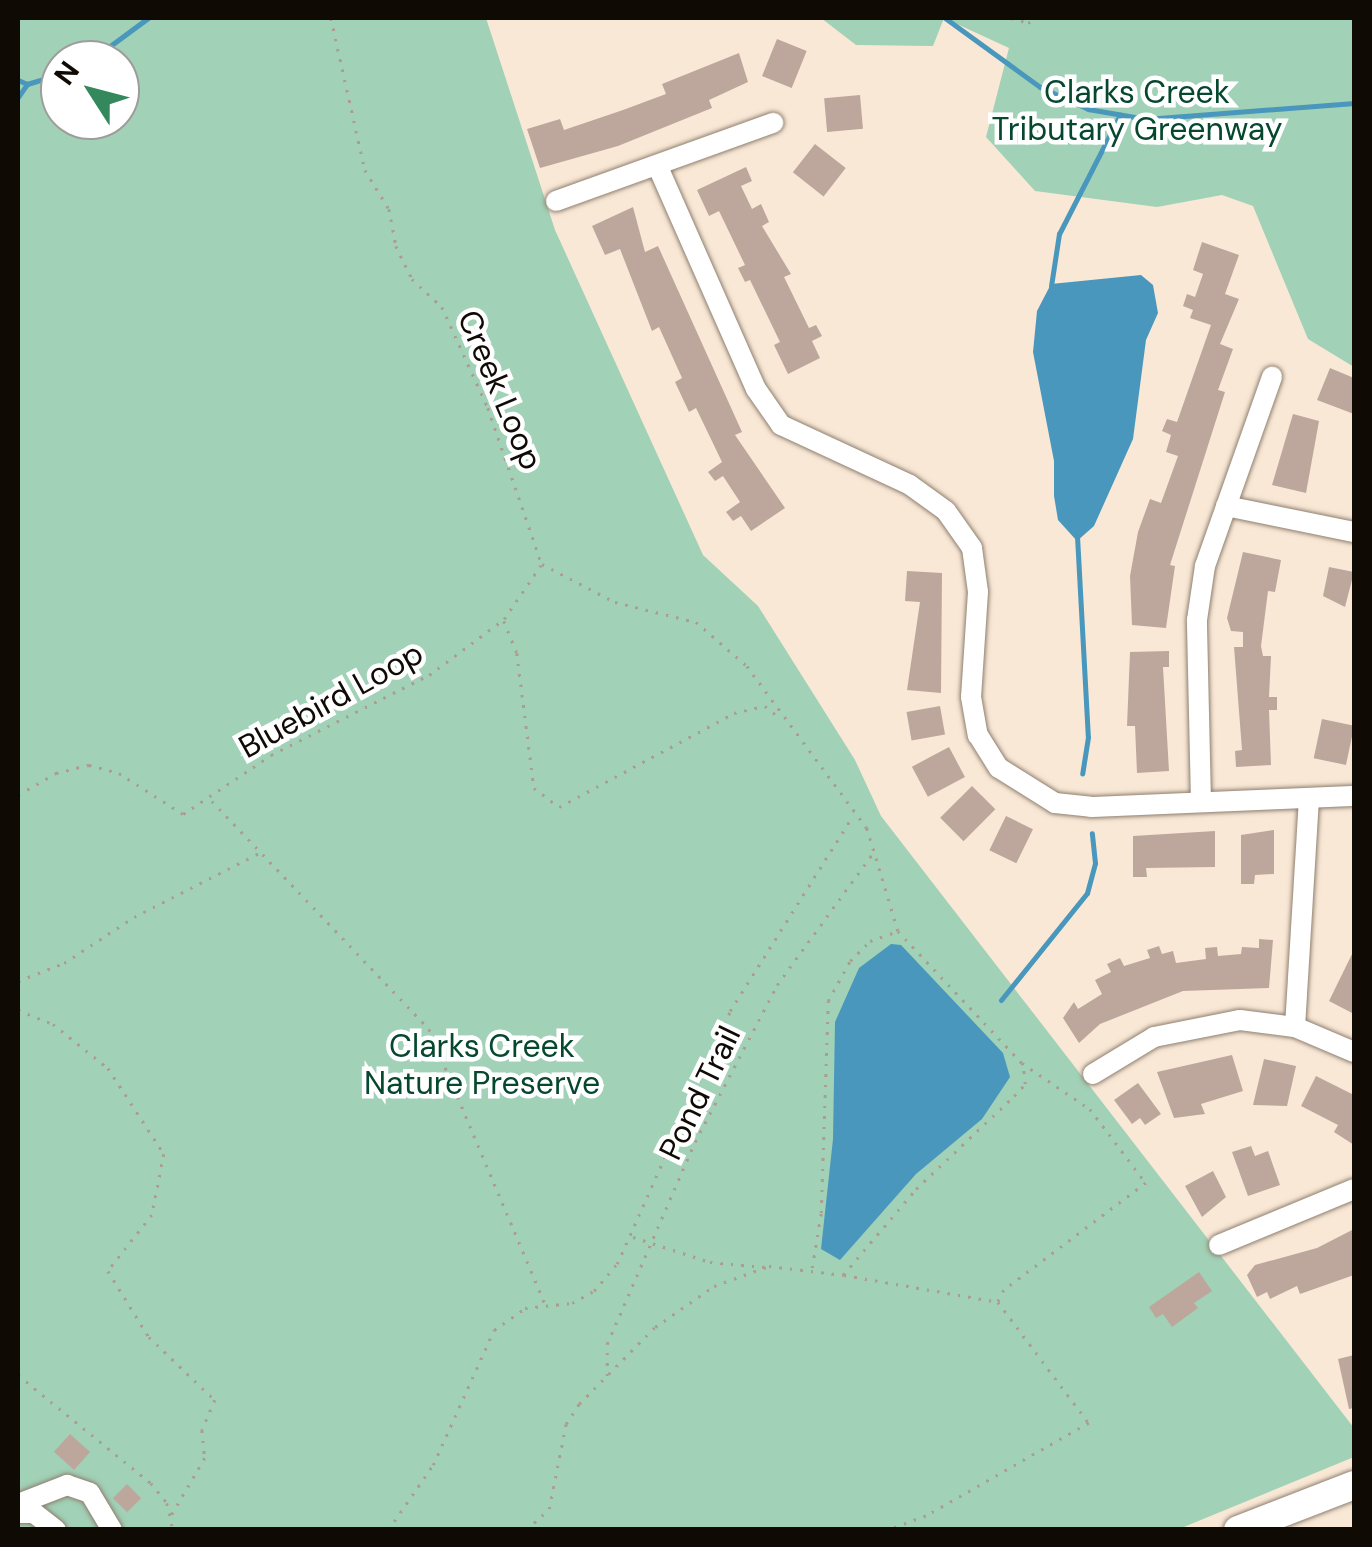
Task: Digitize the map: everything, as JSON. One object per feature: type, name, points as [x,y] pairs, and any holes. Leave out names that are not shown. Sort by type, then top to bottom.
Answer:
[{"type":"main road","points":[[1238,1530],[1354,1485]]},
{"type":"street","points":[[556,201],[772,123]]},
{"type":"street","points":[[658,167],[756,389],[781,425],[910,486],[946,512],[972,548],[978,592],[970,697],[978,736],[998,768],[1054,803],[1354,796]]},
{"type":"street","points":[[1201,802],[1197,620],[1205,566],[1272,378]]},
{"type":"street","points":[[1226,506],[1354,532]]},
{"type":"street","points":[[1296,1027],[1309,798]]},
{"type":"street","points":[[1093,1074],[1122,1051],[1194,1024],[1240,1020],[1296,1027],[1354,1052]]},
{"type":"street","points":[[1219,1245],[1354,1188]]},
{"type":"street","points":[[18,1504],[67,1485],[90,1493],[112,1530]]},
{"type":"street","points":[[18,1513],[34,1513],[56,1530]]},
{"type":"path","name":"Creek Loop","points":[[331,18],[364,170],[389,209],[396,246],[412,279],[442,308],[488,408],[542,564]]},
{"type":"path","points":[[1011,18],[1028,23],[1036,18]]},
{"type":"path","name":"Bluebird Loop","points":[[18,795],[56,772],[89,765],[119,773],[182,814],[271,755],[430,675],[504,619],[542,564]]},
{"type":"path","points":[[542,564],[615,602],[696,622],[747,666],[876,849],[898,931],[1022,1063],[1078,1097],[1146,1183],[1004,1290],[998,1302]]},
{"type":"path","points":[[504,619],[517,652],[534,788],[559,807],[734,713],[765,706],[780,718]]},
{"type":"path","points":[[210,799],[430,1029],[546,1304]]},
{"type":"path","name":"Pond Trail","points":[[388,1530],[433,1465],[494,1330],[525,1308],[572,1303],[594,1291],[631,1236],[730,1011],[854,814]]},
{"type":"path","name":"Pond Trail","points":[[607,1376],[607,1344],[695,1142],[777,985],[876,849]]},
{"type":"path","points":[[18,981],[64,963],[134,917],[260,852]]},
{"type":"path","points":[[812,1268],[821,1213],[828,1001],[860,950],[898,931]]},
{"type":"path","points":[[18,1013],[52,1024],[108,1068],[164,1154],[152,1214],[108,1270],[116,1290],[148,1337],[214,1400],[202,1430],[206,1458],[170,1518]]},
{"type":"path","points":[[843,1275],[916,1189],[1025,1084],[1022,1063]]},
{"type":"path","points":[[631,1236],[710,1262],[812,1268],[998,1302],[1089,1423],[926,1516],[888,1530]]},
{"type":"path","points":[[526,1530],[549,1509],[566,1424],[607,1376],[656,1326],[714,1286],[770,1266]]},
{"type":"path","points":[[18,1375],[151,1484],[168,1503],[172,1530]]},
{"type":"green space","name":"Clarks Creek Nature Preserve","points":[[18,18],[486,18],[555,230],[703,555],[758,606],[855,760],[881,816],[1354,1428],[1354,1457],[1179,1529],[18,1529]]},
{"type":"green space","name":"Clarks Creek Tributary Greenway","points":[[821,18],[944,18],[933,46],[856,45]]},
{"type":"green space","name":"Clarks Creek Tributary Greenway","points":[[944,18],[1354,18],[1354,367],[1308,339],[1253,206],[1222,195],[1157,207],[1035,191],[986,137],[1009,48]]},
{"type":"water","points":[[1141,275],[1153,285],[1158,313],[1146,340],[1133,439],[1094,526],[1077,541],[1058,520],[1054,461],[1033,352],[1037,311],[1051,284]]},
{"type":"water","points":[[891,944],[901,945],[1003,1053],[1010,1077],[982,1119],[916,1174],[840,1260],[821,1249],[833,1139],[835,1022],[859,968]]},
{"type":"building","points":[[777,39],[807,51],[792,88],[762,76]]},
{"type":"building","points":[[739,53],[748,82],[709,100],[712,108],[618,146],[540,168],[527,129],[560,119],[564,130],[623,110],[666,94],[662,84]]},
{"type":"building","points":[[860,95],[863,129],[827,132],[824,98]]},
{"type":"building","points":[[815,144],[846,168],[824,196],[793,172]]},
{"type":"building","points":[[746,167],[752,181],[741,186],[752,209],[761,204],[769,222],[762,226],[791,274],[784,277],[809,328],[816,325],[822,336],[812,341],[820,358],[788,374],[774,345],[780,342],[750,280],[745,282],[738,268],[745,265],[719,211],[709,216],[697,190]]},
{"type":"building","points":[[633,207],[645,252],[658,246],[742,432],[735,435],[785,508],[751,531],[741,516],[733,521],[726,512],[740,502],[723,476],[715,481],[708,472],[722,462],[696,408],[689,412],[675,382],[682,378],[659,327],[652,331],[620,249],[605,255],[592,226]]},
{"type":"building","points":[[1202,242],[1239,255],[1225,294],[1239,299],[1220,344],[1233,349],[1218,390],[1225,392],[1170,565],[1175,566],[1166,628],[1132,625],[1130,576],[1138,532],[1150,499],[1161,503],[1178,456],[1166,452],[1171,435],[1162,431],[1167,419],[1177,422],[1211,325],[1190,318],[1193,310],[1183,306],[1187,294],[1195,297],[1203,274],[1193,270]]},
{"type":"building","points":[[1330,368],[1354,378],[1354,414],[1317,400]]},
{"type":"building","points":[[1293,414],[1319,421],[1306,493],[1272,485]]},
{"type":"building","points":[[1243,552],[1281,560],[1275,592],[1268,591],[1261,646],[1263,656],[1271,656],[1269,697],[1277,697],[1277,710],[1269,710],[1271,765],[1236,767],[1235,751],[1242,750],[1234,647],[1243,647],[1243,632],[1231,631],[1227,618]]},
{"type":"building","points":[[1329,567],[1354,572],[1345,607],[1323,596]]},
{"type":"building","points":[[907,571],[942,573],[941,693],[907,690],[920,602],[905,601]]},
{"type":"building","points":[[1169,651],[1169,667],[1163,667],[1169,771],[1137,773],[1135,726],[1127,726],[1130,652]]},
{"type":"building","points":[[940,706],[945,735],[912,740],[907,712]]},
{"type":"building","points":[[1322,719],[1354,726],[1346,765],[1314,758]]},
{"type":"building","points":[[949,747],[965,777],[928,797],[912,767]]},
{"type":"building","points":[[972,786],[995,809],[964,841],[940,818]]},
{"type":"building","points":[[1006,816],[1033,829],[1016,863],[989,850]]},
{"type":"building","points":[[1274,830],[1274,874],[1255,875],[1254,884],[1241,884],[1241,835]]},
{"type":"building","points":[[1215,831],[1215,867],[1146,868],[1147,877],[1133,877],[1133,836]]},
{"type":"building","points":[[1259,939],[1273,940],[1269,988],[1183,991],[1100,1024],[1079,1043],[1063,1018],[1074,1002],[1078,1009],[1102,994],[1095,980],[1111,972],[1107,964],[1120,958],[1124,966],[1150,958],[1147,950],[1159,946],[1162,954],[1173,951],[1176,963],[1206,959],[1205,948],[1217,947],[1218,956],[1241,954],[1242,947],[1259,948]]},
{"type":"building","points":[[1354,950],[1354,1014],[1329,1001]]},
{"type":"building","points":[[1232,1055],[1243,1091],[1201,1104],[1205,1114],[1174,1118],[1157,1072]]},
{"type":"building","points":[[1264,1059],[1296,1066],[1287,1106],[1253,1105]]},
{"type":"building","points":[[1316,1076],[1354,1095],[1354,1145],[1334,1132],[1338,1125],[1301,1106]]},
{"type":"building","points":[[1138,1083],[1161,1114],[1145,1125],[1140,1118],[1132,1124],[1114,1100]]},
{"type":"building","points":[[1251,1146],[1255,1156],[1268,1151],[1280,1185],[1248,1196],[1232,1152]]},
{"type":"building","points":[[1213,1171],[1226,1197],[1202,1217],[1185,1186]]},
{"type":"building","points":[[1354,1229],[1354,1275],[1300,1294],[1297,1286],[1270,1299],[1267,1292],[1257,1297],[1247,1275],[1255,1265],[1317,1248]]},
{"type":"building","points":[[1199,1272],[1212,1291],[1194,1303],[1198,1308],[1172,1327],[1163,1314],[1156,1318],[1149,1307]]},
{"type":"building","points":[[1354,1355],[1354,1408],[1349,1409],[1338,1359]]},
{"type":"building","points":[[70,1434],[90,1452],[74,1470],[54,1452]]},
{"type":"building","points":[[127,1484],[141,1498],[127,1512],[113,1498]]},
{"type":"waterway","points":[[118,40],[148,18]]},
{"type":"waterway","points":[[945,18],[1040,87],[1088,109],[1146,119],[1354,103]]},
{"type":"waterway","points":[[18,80],[27,84]]},
{"type":"waterway","points":[[18,97],[27,84],[40,80]]},
{"type":"waterway","points":[[1051,286],[1059,234],[1120,115]]},
{"type":"waterway","points":[[1077,536],[1088,737],[1082,774]]},
{"type":"waterway","points":[[1001,1000],[1087,893],[1095,863],[1092,833]]}]
